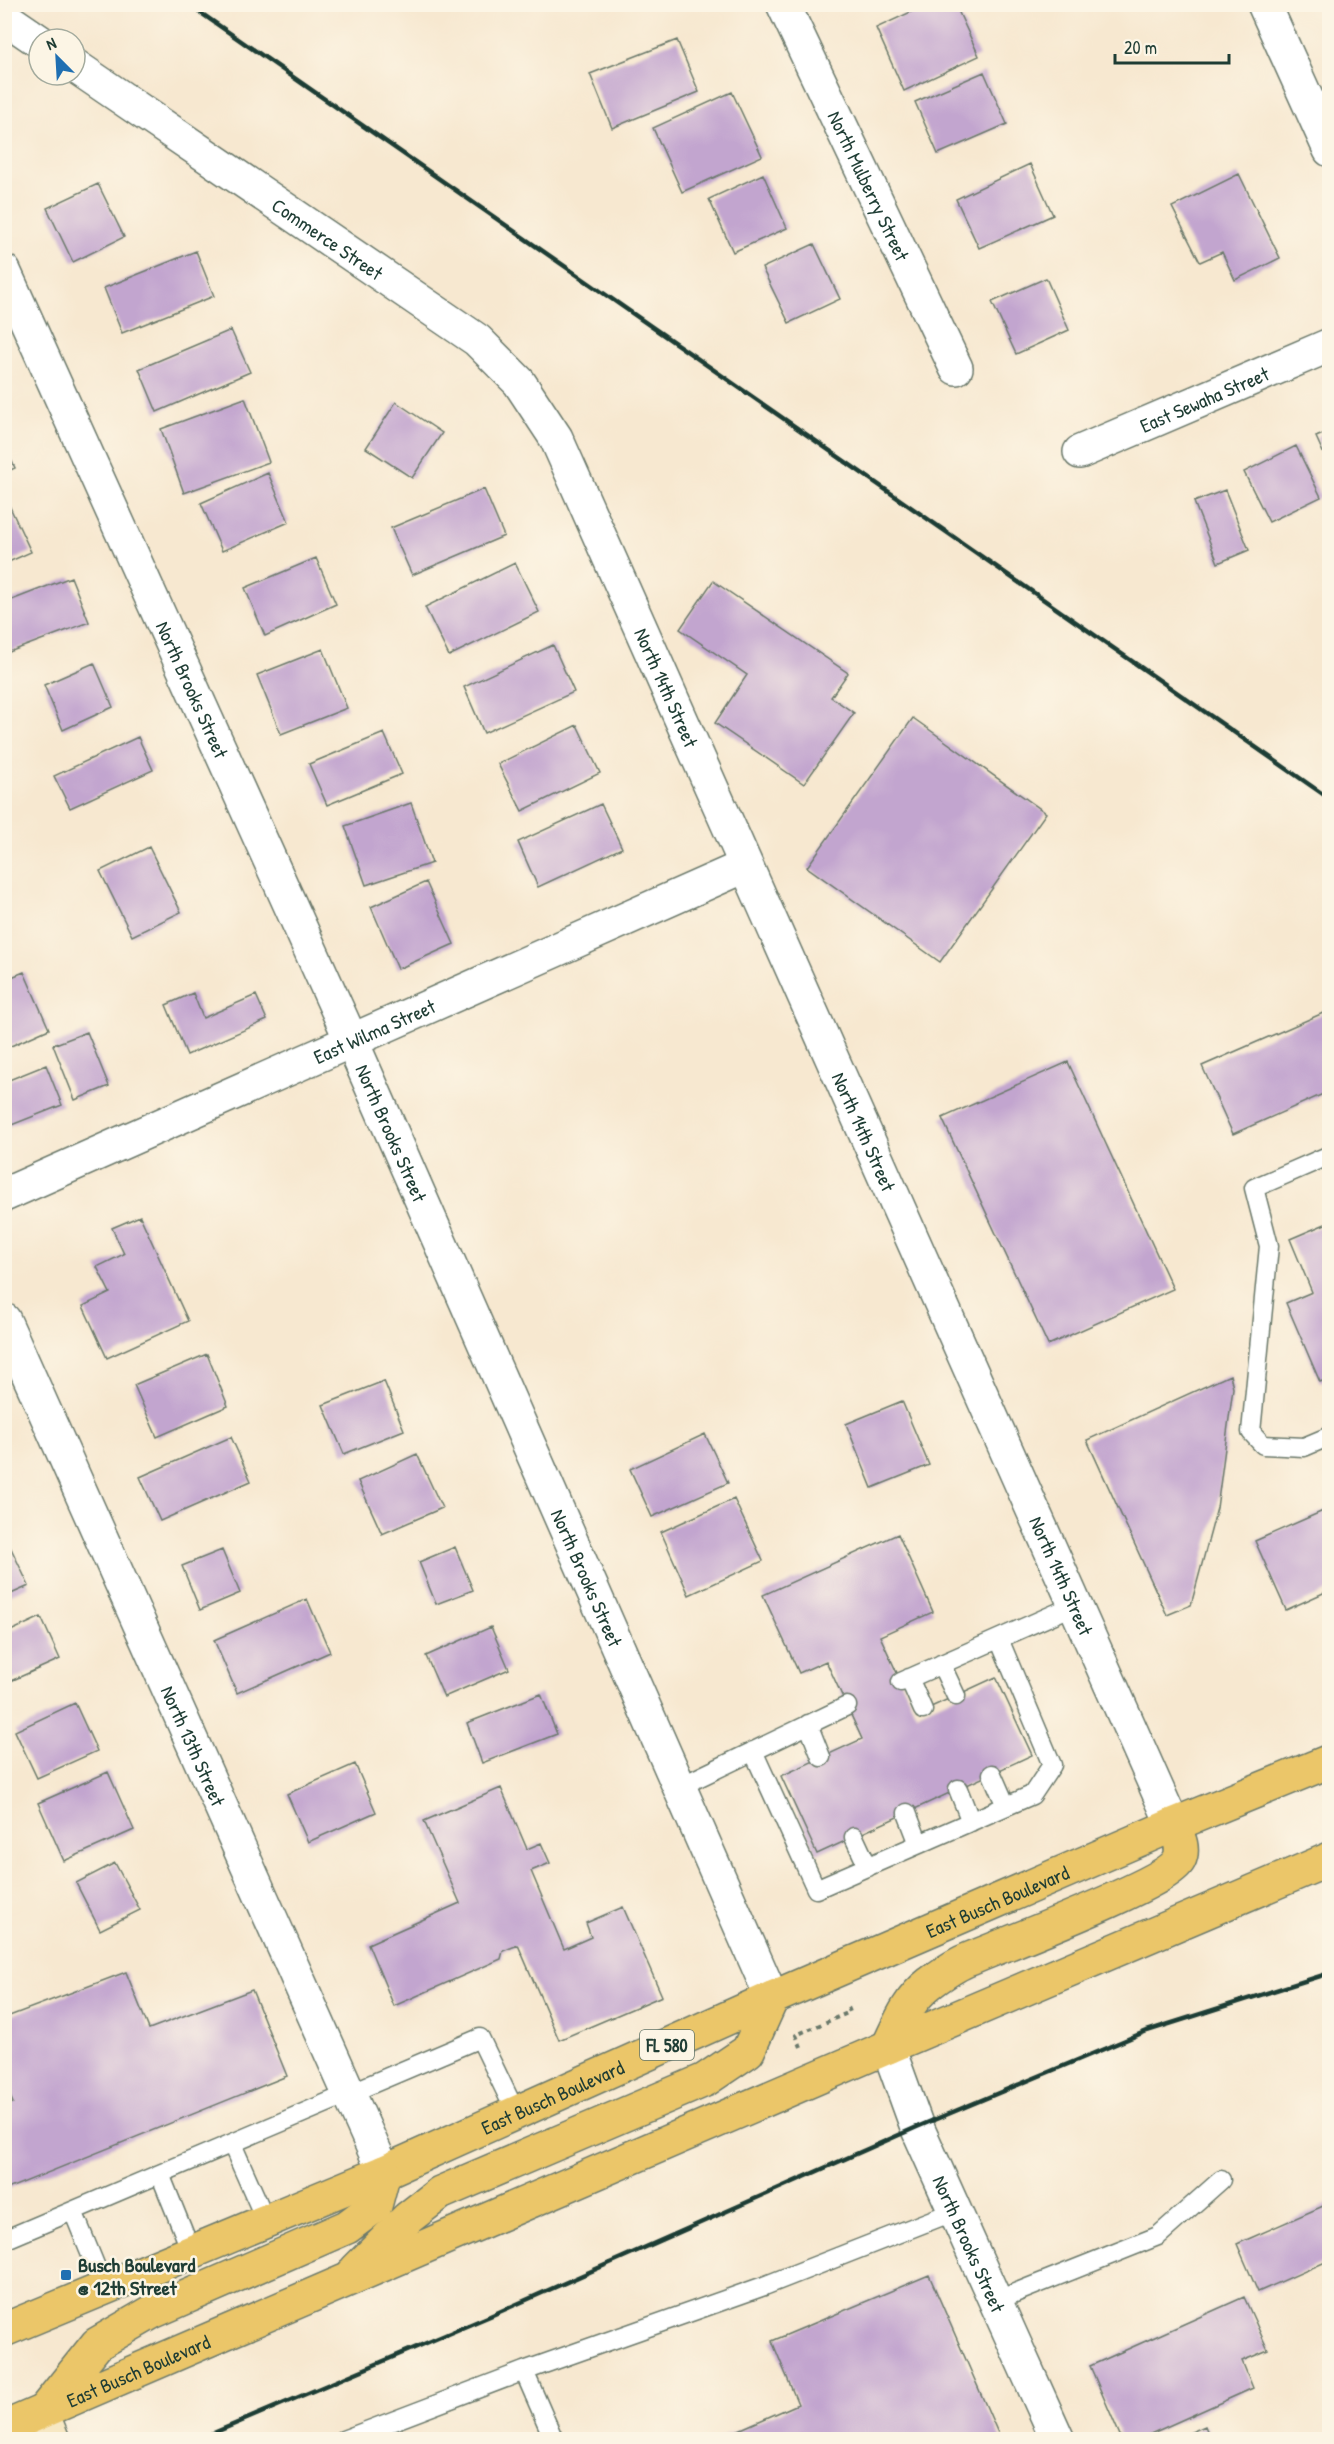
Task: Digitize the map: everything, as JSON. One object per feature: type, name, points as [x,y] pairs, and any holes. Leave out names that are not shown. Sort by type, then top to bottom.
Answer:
[{"type":"main road","name":"East Busch Boulevard","points":[[4,2330],[384,2172],[772,1998],[1173,1825],[1329,1761]]},
{"type":"main road","points":[[888,2047],[906,2007],[940,1976],[964,1961],[1080,1914],[1150,1881],[1173,1867],[1179,1861],[1182,1846],[1173,1825]]},
{"type":"main road","name":"East Busch Boulevard","points":[[4,2428],[47,2426],[342,2284],[1329,1859]]},
{"type":"main road","points":[[342,2284],[408,2218],[440,2193],[705,2080],[748,2051],[772,1998]]},
{"type":"main road","points":[[47,2426],[97,2344],[152,2312],[347,2227],[375,2206],[384,2172]]},
{"type":"street","name":"North Mulberry Street","points":[[783,4],[956,368]]},
{"type":"street","points":[[1264,4],[1329,150]]},
{"type":"street","points":[[4,17],[27,33]]},
{"type":"street","name":"Commerce Street","points":[[87,74],[477,340],[519,382],[556,438]]},
{"type":"street","name":"North Brooks Street","points":[[4,271],[352,1042],[772,1998]]},
{"type":"street","name":"East Sewaha Street","points":[[1080,452],[1329,345]]},
{"type":"street","name":"North 14th Street","points":[[556,438],[1173,1825]]},
{"type":"street","name":"East Wilma Street","points":[[4,1195],[745,866]]},
{"type":"street","name":"North 13th Street","points":[[4,1320],[384,2172]]},
{"type":"street","name":"North Brooks Street","points":[[888,2047],[917,2127],[1058,2439]]},
{"type":"lane","points":[[1329,1155],[1254,1188],[1269,1246],[1251,1432],[1263,1446],[1304,1447],[1329,1436]]},
{"type":"lane","points":[[923,1710],[905,1680],[1075,1605]]},
{"type":"lane","points":[[753,1751],[816,1889],[1032,1795],[1052,1764],[999,1639]]},
{"type":"lane","points":[[942,1664],[956,1696]]},
{"type":"lane","points":[[679,1787],[847,1706]]},
{"type":"lane","points":[[808,1724],[821,1757]]},
{"type":"lane","points":[[992,1774],[1006,1806]]},
{"type":"lane","points":[[958,1790],[971,1822]]},
{"type":"lane","points":[[907,1813],[919,1844]]},
{"type":"lane","points":[[854,1837],[868,1867]]},
{"type":"lane","points":[[4,2240],[480,2038],[516,2113]]},
{"type":"lane","points":[[232,2144],[266,2221]]},
{"type":"lane","points":[[160,2174],[191,2251]]},
{"type":"lane","points":[[995,2301],[1158,2236],[1221,2180]]},
{"type":"lane","points":[[73,2211],[104,2287]]},
{"type":"lane","points":[[343,2439],[524,2371],[764,2286],[955,2211]]},
{"type":"lane","points":[[524,2371],[554,2439]]},
{"type":"path","points":[[802,2047],[796,2034],[850,2012],[845,2001]]},
{"type":"path","points":[[7,2389],[10,2363]]},
{"type":"building","points":[[928,4],[955,4],[979,56],[904,91],[876,28]]},
{"type":"building","points":[[677,40],[699,92],[612,128],[590,74]]},
{"type":"building","points":[[984,72],[1007,124],[938,154],[915,102]]},
{"type":"building","points":[[732,92],[762,156],[682,192],[653,128]]},
{"type":"building","points":[[1030,164],[1053,215],[979,248],[956,199]]},
{"type":"building","points":[[763,174],[787,228],[733,252],[709,199]]},
{"type":"building","points":[[1239,174],[1280,258],[1235,280],[1222,252],[1200,262],[1172,207]]},
{"type":"building","points":[[98,184],[124,237],[73,262],[47,208]]},
{"type":"building","points":[[814,244],[840,299],[789,323],[762,268]]},
{"type":"building","points":[[196,251],[214,296],[122,333],[104,288]]},
{"type":"building","points":[[1046,278],[1069,330],[1016,354],[992,302]]},
{"type":"building","points":[[231,330],[250,372],[157,412],[139,369]]},
{"type":"building","points":[[245,398],[269,462],[184,493],[161,429]]},
{"type":"building","points":[[396,402],[442,433],[412,478],[366,448]]},
{"type":"building","points":[[1330,431],[1330,468],[1316,437]]},
{"type":"building","points":[[4,445],[15,468],[4,473]]},
{"type":"building","points":[[1296,446],[1321,497],[1269,522],[1244,472]]},
{"type":"building","points":[[268,473],[289,522],[222,551],[201,503]]},
{"type":"building","points":[[484,489],[504,536],[412,575],[391,528]]},
{"type":"building","points":[[1225,490],[1249,550],[1218,563],[1194,502]]},
{"type":"building","points":[[8,503],[31,552],[4,564],[4,505]]},
{"type":"building","points":[[316,558],[336,604],[265,636],[245,588]]},
{"type":"building","points":[[515,563],[539,612],[449,656],[425,607]]},
{"type":"building","points":[[71,577],[89,622],[4,654],[4,603]]},
{"type":"building","points":[[713,581],[848,673],[831,697],[854,713],[804,784],[715,723],[747,675],[680,629]]},
{"type":"building","points":[[553,645],[574,692],[484,733],[464,687]]},
{"type":"building","points":[[323,649],[347,708],[281,734],[257,675]]},
{"type":"building","points":[[94,663],[113,707],[63,730],[44,685]]},
{"type":"building","points":[[913,718],[1046,813],[940,962],[807,867]]},
{"type":"building","points":[[577,725],[600,773],[522,811],[498,764]]},
{"type":"building","points":[[384,733],[402,774],[327,805],[309,764]]},
{"type":"building","points":[[138,737],[153,770],[70,808],[54,776]]},
{"type":"building","points":[[411,803],[432,863],[366,885],[345,826]]},
{"type":"building","points":[[601,804],[622,848],[538,887],[518,842]]},
{"type":"building","points":[[149,847],[181,912],[132,936],[100,871]]},
{"type":"building","points":[[426,882],[454,944],[398,969],[371,907]]},
{"type":"building","points":[[24,972],[49,1029],[4,1049],[4,980]]},
{"type":"building","points":[[193,993],[203,1018],[256,995],[267,1020],[187,1055],[166,1005]]},
{"type":"building","points":[[1330,1010],[1330,1091],[1233,1134],[1202,1066]]},
{"type":"building","points":[[87,1032],[109,1086],[75,1100],[53,1045]]},
{"type":"building","points":[[1068,1062],[1173,1289],[1048,1345],[942,1118]]},
{"type":"building","points":[[46,1065],[62,1105],[4,1128],[4,1082]]},
{"type":"building","points":[[140,1216],[188,1321],[107,1358],[83,1306],[110,1293],[97,1267],[124,1254],[112,1228]]},
{"type":"building","points":[[1330,1222],[1330,1378],[1320,1382],[1286,1303],[1312,1292],[1290,1239]]},
{"type":"building","points":[[207,1354],[228,1406],[157,1437],[134,1385]]},
{"type":"building","points":[[1230,1375],[1233,1388],[1217,1508],[1191,1605],[1167,1615],[1087,1440]]},
{"type":"building","points":[[384,1381],[404,1430],[344,1454],[323,1405]]},
{"type":"building","points":[[902,1401],[929,1465],[872,1488],[846,1424]]},
{"type":"building","points":[[705,1434],[728,1483],[652,1517],[630,1469]]},
{"type":"building","points":[[231,1437],[251,1481],[160,1521],[140,1477]]},
{"type":"building","points":[[417,1454],[442,1508],[382,1534],[358,1481]]},
{"type":"building","points":[[734,1499],[763,1561],[689,1595],[661,1532]]},
{"type":"building","points":[[1330,1508],[1330,1590],[1286,1610],[1255,1541]]},
{"type":"building","points":[[898,1534],[933,1612],[880,1636],[916,1714],[996,1677],[1032,1755],[817,1854],[781,1776],[862,1739],[826,1661],[799,1673],[763,1595]]},
{"type":"building","points":[[8,1542],[29,1586],[4,1597],[4,1543]]},
{"type":"building","points":[[455,1547],[473,1590],[436,1604],[419,1562]]},
{"type":"building","points":[[222,1550],[240,1593],[200,1610],[182,1566]]},
{"type":"building","points":[[307,1599],[330,1652],[237,1693],[214,1640]]},
{"type":"building","points":[[41,1617],[60,1659],[4,1684],[4,1634]]},
{"type":"building","points":[[491,1627],[509,1669],[444,1697],[426,1656]]},
{"type":"building","points":[[541,1694],[557,1734],[482,1763],[467,1723]]},
{"type":"building","points":[[75,1703],[97,1751],[37,1778],[15,1731]]},
{"type":"building","points":[[355,1764],[376,1812],[308,1842],[287,1794]]},
{"type":"building","points":[[108,1772],[134,1830],[64,1861],[38,1803]]},
{"type":"building","points":[[501,1788],[527,1849],[541,1843],[550,1863],[531,1871],[564,1949],[591,1937],[586,1923],[623,1907],[662,1996],[559,2040],[518,1945],[503,1951],[501,1959],[394,2006],[368,1944],[460,1903],[424,1821]]},
{"type":"building","points":[[115,1863],[140,1910],[100,1930],[76,1883]]},
{"type":"building","points":[[126,1972],[149,2029],[252,1990],[287,2076],[5,2190],[5,2107],[13,2103],[4,2082],[4,2018]]},
{"type":"building","points":[[1330,2203],[1330,2260],[1258,2292],[1237,2244]]},
{"type":"building","points":[[929,2275],[1001,2440],[716,2440],[798,2404],[772,2341]]},
{"type":"building","points":[[1244,2297],[1268,2350],[1242,2361],[1253,2388],[1137,2440],[1122,2440],[1090,2366]]},
{"type":"building","points":[[1205,2426],[1211,2440],[1173,2440]]},
{"type":"railway","points":[[188,4],[1330,799]]},
{"type":"railway","points":[[197,2440],[490,2316],[917,2127],[1147,2031],[1330,1973]]},
{"type":"place","name":"Busch Boulevard @ 12th Street","points":[[66,2275]]}]
